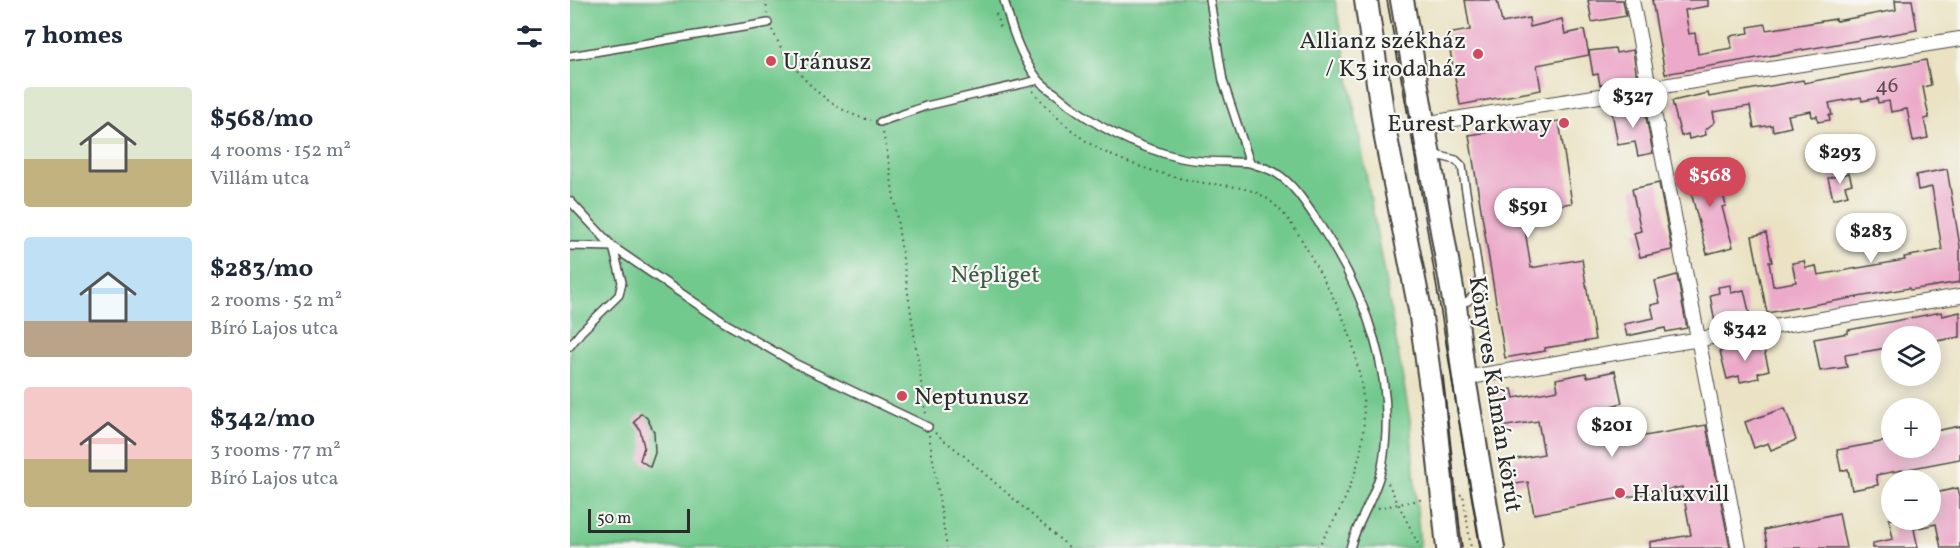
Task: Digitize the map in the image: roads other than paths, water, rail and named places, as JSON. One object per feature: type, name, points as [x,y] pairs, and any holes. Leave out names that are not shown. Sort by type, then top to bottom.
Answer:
[{"type":"main road","points":[[1366,0],[1386,138],[1420,310],[1433,402],[1448,548]]},
{"type":"main road","name":"Könyves Kálmán körút","points":[[1402,0],[1455,306],[1464,378],[1493,548]]},
{"type":"street","points":[[1632,0],[1739,548]]},
{"type":"street","points":[[1423,124],[1960,39]]},
{"type":"street","points":[[1464,378],[1960,296]]},
{"type":"lane","points":[[1004,0],[1026,61],[1039,80],[1072,108],[1105,129],[1137,144],[1183,158],[1250,163],[1276,173],[1307,206],[1335,248],[1362,302],[1384,377],[1387,410],[1382,469],[1367,511],[1346,548]]},
{"type":"lane","points":[[1210,0],[1223,81],[1250,163]]},
{"type":"lane","points":[[570,56],[768,23]]},
{"type":"lane","points":[[880,122],[926,106],[1039,80]]},
{"type":"lane","points":[[1429,153],[1456,160],[1462,166],[1481,288],[1468,301],[1455,306]]},
{"type":"lane","points":[[570,201],[613,247],[725,323],[796,364],[928,428]]},
{"type":"lane","points":[[570,246],[613,247]]},
{"type":"lane","points":[[570,346],[619,296],[622,282],[613,247]]},
{"type":"lane","points":[[1350,548],[1354,535]]},
{"type":"tram line","points":[[1387,0],[1480,548]]},
{"type":"tram line","points":[[1443,376],[1462,548]]},
{"type":"place","name":"Allianz székház / K3 irodaház","points":[[1478,54]]},
{"type":"place","name":"Uránusz","points":[[771,61]]},
{"type":"place","name":"Eurest Parkway","points":[[1564,123]]},
{"type":"place","name":"Neptunusz","points":[[902,396]]},
{"type":"place","name":"Haluxvill","points":[[1620,493]]},
{"type":"park label","name":"Népliget","points":[[995,274]]}]
